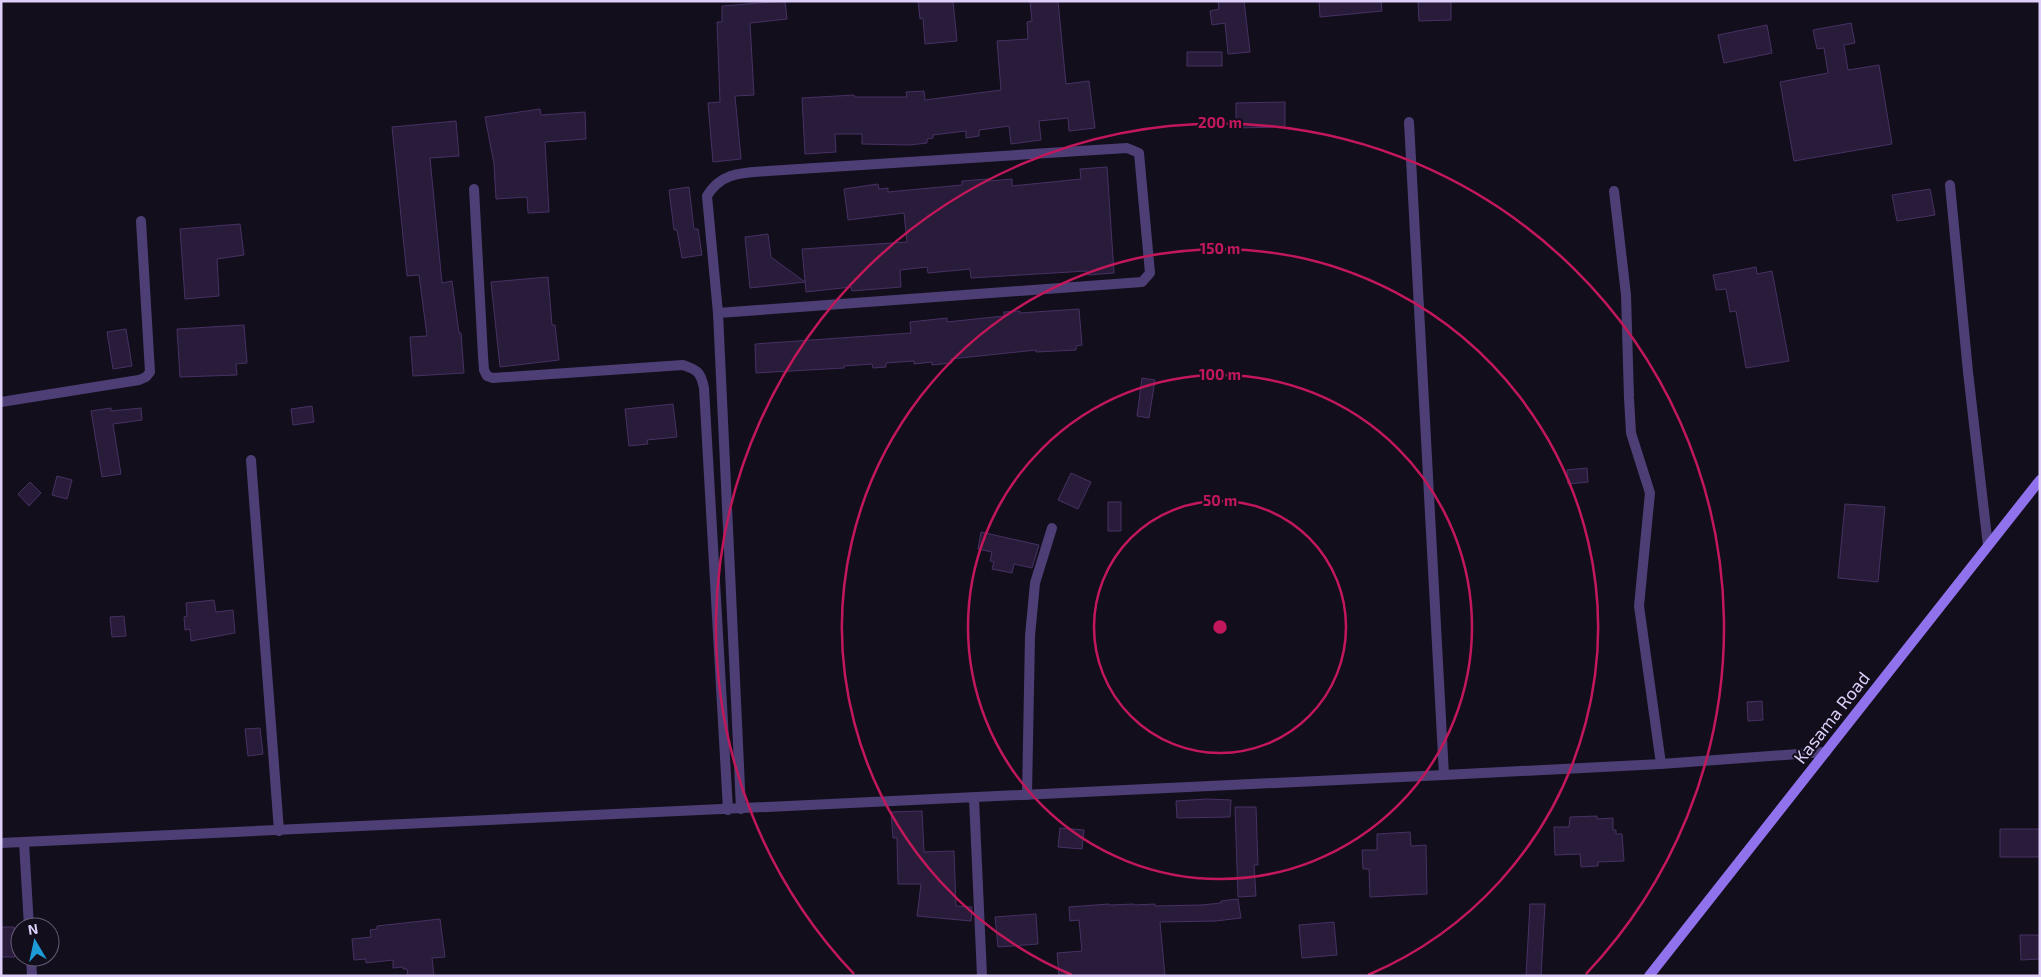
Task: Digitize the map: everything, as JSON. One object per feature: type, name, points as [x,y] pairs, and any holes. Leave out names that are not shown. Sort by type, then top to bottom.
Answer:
[{"type":"street","points":[[1409,122],[1444,775]]},
{"type":"street","points":[[718,313],[1142,282],[1150,273],[1138,153],[1127,148],[862,164],[734,174],[720,180],[706,196],[718,313],[741,810]]},
{"type":"street","points":[[1950,185],[1968,372],[1988,546]]},
{"type":"street","points":[[474,189],[483,356],[484,370],[487,376],[493,378],[683,365],[693,368],[701,376],[704,398],[728,810]]},
{"type":"street","points":[[1614,191],[1626,295],[1628,398],[1631,433],[1650,493],[1639,606],[1661,764]]},
{"type":"street","points":[[1,402],[146,377],[150,372],[141,221]]},
{"type":"street","points":[[251,460],[279,831]]},
{"type":"street","name":"Kasama Road","points":[[1649,976],[2040,480]]},
{"type":"street","points":[[1027,796],[1030,636],[1034,583],[1052,528]]},
{"type":"street","points":[[1,843],[1027,796],[1661,764],[1826,752]]},
{"type":"street","points":[[974,798],[982,976]]},
{"type":"street","points":[[24,842],[28,917]]},
{"type":"building","points":[[785,1],[787,19],[750,23],[754,95],[735,96],[741,159],[713,162],[708,103],[720,102],[717,22],[722,22],[722,6]]},
{"type":"building","points":[[918,1],[953,1],[957,41],[925,44],[923,18],[920,19]]},
{"type":"building","points":[[1030,1],[1058,1],[1066,84],[1089,81],[1095,128],[1069,131],[1068,118],[1039,121],[1041,140],[1011,144],[1009,126],[979,130],[979,136],[966,138],[966,131],[933,135],[933,138],[927,139],[927,143],[910,145],[862,144],[862,134],[835,134],[836,152],[805,154],[802,98],[854,95],[855,97],[907,97],[906,92],[924,91],[925,100],[1001,90],[997,41],[1028,39],[1027,22],[1032,21]]},
{"type":"building","points":[[1218,1],[1244,1],[1250,52],[1228,54],[1225,23],[1212,25],[1210,11],[1219,9]]},
{"type":"building","points":[[1319,1],[1381,1],[1382,11],[1320,17]]},
{"type":"building","points":[[1418,1],[1451,1],[1451,20],[1419,21]]},
{"type":"building","points":[[1851,23],[1855,43],[1844,45],[1848,70],[1879,65],[1892,144],[1794,161],[1780,82],[1828,73],[1824,48],[1817,49],[1813,30]]},
{"type":"building","points":[[1767,25],[1772,53],[1724,63],[1718,35]]},
{"type":"building","points":[[1187,52],[1222,52],[1222,66],[1187,66]]},
{"type":"building","points":[[1285,102],[1285,127],[1236,128],[1236,103]]},
{"type":"building","points":[[540,109],[541,115],[585,112],[586,139],[545,142],[549,212],[528,213],[527,197],[496,199],[494,164],[485,117]]},
{"type":"building","points":[[456,121],[459,156],[430,158],[442,283],[452,281],[459,333],[461,333],[464,373],[413,376],[410,337],[427,336],[419,275],[407,276],[392,127]]},
{"type":"building","points":[[1107,167],[1114,273],[1088,275],[1087,271],[971,278],[970,269],[928,273],[927,267],[900,270],[901,287],[852,291],[851,287],[806,292],[802,249],[907,242],[904,213],[848,220],[844,189],[878,184],[879,189],[888,188],[888,192],[962,185],[962,181],[989,179],[989,181],[1012,179],[1012,186],[1081,179],[1080,169]]},
{"type":"building","points":[[689,187],[694,229],[698,229],[702,255],[682,258],[677,230],[674,230],[669,190]]},
{"type":"building","points":[[1930,189],[1935,215],[1897,221],[1892,195]]},
{"type":"building","points":[[240,224],[244,255],[217,259],[219,296],[185,299],[180,229]]},
{"type":"building","points":[[768,234],[771,257],[805,282],[750,288],[745,237]]},
{"type":"building","points":[[1756,267],[1757,274],[1772,271],[1789,361],[1746,368],[1736,311],[1730,312],[1726,289],[1716,290],[1713,275]]},
{"type":"building","points":[[548,277],[552,325],[555,325],[559,360],[500,367],[491,282]]},
{"type":"building","points":[[1079,309],[1082,345],[1076,346],[1076,350],[1036,352],[1036,350],[951,359],[952,363],[932,365],[932,362],[914,364],[914,361],[886,363],[886,367],[873,368],[872,364],[844,366],[844,368],[756,373],[755,344],[911,333],[910,322],[947,318],[947,322],[1004,316],[1004,312],[1020,311],[1020,313]]},
{"type":"building","points":[[244,325],[247,363],[236,364],[237,375],[180,377],[177,329]]},
{"type":"building","points":[[126,329],[132,366],[113,369],[107,332]]},
{"type":"building","points":[[1142,378],[1155,380],[1149,418],[1137,416]]},
{"type":"building","points":[[673,404],[677,437],[647,440],[648,444],[629,446],[625,409]]},
{"type":"building","points":[[312,406],[314,422],[293,425],[291,409]]},
{"type":"building","points":[[111,408],[111,411],[141,408],[142,420],[113,424],[121,474],[102,477],[91,411]]},
{"type":"building","points":[[1587,468],[1588,482],[1568,484],[1567,470]]},
{"type":"building","points":[[1071,473],[1091,482],[1078,509],[1058,500]]},
{"type":"building","points":[[57,476],[72,480],[67,499],[52,495]]},
{"type":"building","points":[[30,482],[41,493],[29,506],[18,494]]},
{"type":"building","points":[[1108,502],[1121,502],[1121,531],[1108,531]]},
{"type":"building","points":[[1845,504],[1885,507],[1878,582],[1838,578]]},
{"type":"building","points":[[981,532],[1039,545],[1032,568],[1014,564],[1012,573],[992,569],[994,562],[990,561],[992,552],[978,549]]},
{"type":"building","points":[[214,600],[216,612],[233,610],[235,633],[191,641],[190,629],[185,630],[186,603]]},
{"type":"building","points":[[124,616],[126,636],[112,637],[110,617]]},
{"type":"building","points":[[1762,701],[1763,720],[1748,721],[1747,702]]},
{"type":"building","points":[[260,728],[263,754],[248,756],[245,729]]},
{"type":"building","points":[[1231,800],[1230,817],[1177,818],[1176,801]]},
{"type":"building","points":[[1235,807],[1256,807],[1258,865],[1254,865],[1256,896],[1238,897]]},
{"type":"building","points":[[922,811],[924,852],[954,851],[956,906],[972,907],[971,921],[917,916],[921,884],[898,884],[897,838],[893,838],[891,812]]},
{"type":"building","points":[[1597,816],[1597,819],[1613,818],[1613,830],[1616,830],[1616,834],[1622,834],[1624,861],[1598,862],[1598,866],[1581,867],[1580,854],[1555,855],[1554,827],[1569,827],[1570,817]]},
{"type":"building","points":[[1060,828],[1084,830],[1082,849],[1058,847]]},
{"type":"building","points":[[2000,829],[2040,829],[2040,857],[2000,857]]},
{"type":"building","points":[[1410,832],[1411,846],[1426,845],[1427,894],[1370,897],[1369,869],[1363,869],[1362,850],[1377,850],[1377,834]]},
{"type":"building","points":[[1238,899],[1241,918],[1216,921],[1160,922],[1165,976],[1059,976],[1057,953],[1082,951],[1079,920],[1070,921],[1069,907],[1109,904],[1201,905]]},
{"type":"building","points":[[1530,904],[1545,904],[1541,976],[1526,976]]},
{"type":"building","points":[[1036,914],[1038,944],[998,947],[995,917]]},
{"type":"building","points":[[440,919],[445,957],[432,958],[434,976],[408,976],[407,969],[403,969],[403,967],[393,968],[393,960],[366,963],[366,959],[354,960],[352,939],[371,937],[370,930],[377,929],[377,926]]},
{"type":"building","points":[[1334,922],[1337,955],[1302,958],[1299,925]]},
{"type":"building","points":[[1,927],[10,927],[10,957],[1,957]]},
{"type":"building","points":[[2020,935],[2040,935],[2040,959],[2021,960]]}]
